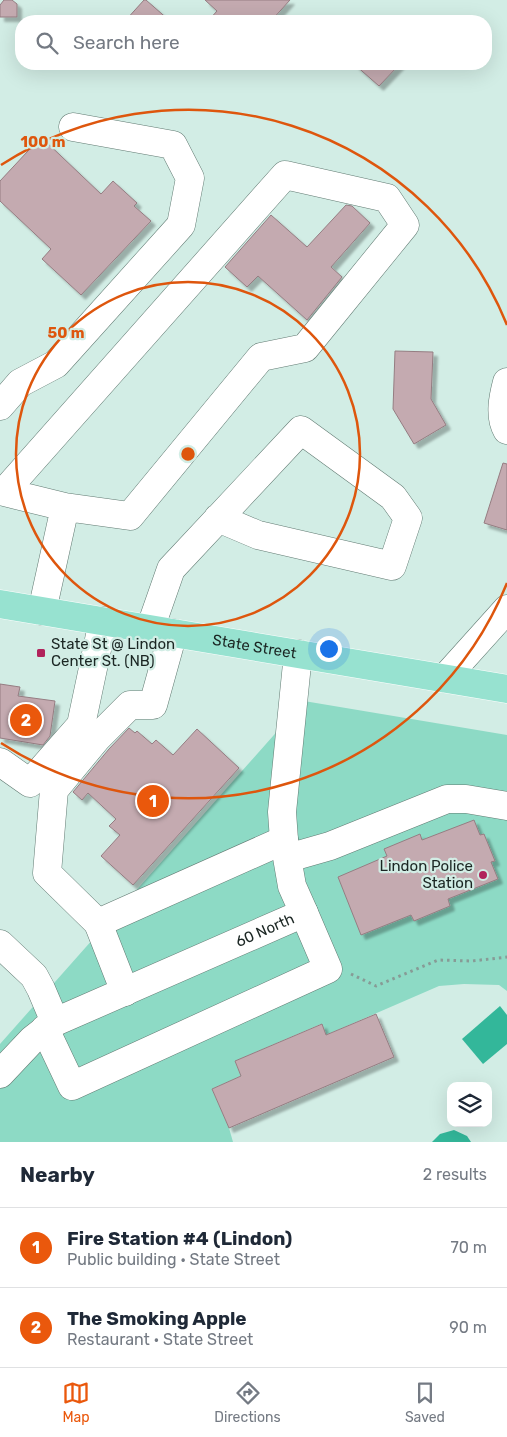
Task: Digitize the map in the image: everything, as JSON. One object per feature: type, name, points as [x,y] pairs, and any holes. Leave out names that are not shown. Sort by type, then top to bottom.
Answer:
[{"type":"main road","name":"State Street","points":[[0,604],[507,688]]},
{"type":"street","points":[[0,406],[20,383],[56,364],[181,225],[190,178],[173,145],[73,127]]},
{"type":"street","points":[[285,175],[386,198],[405,225],[305,348],[261,357],[130,516],[65,507],[4,492],[285,175]]},
{"type":"street","points":[[507,382],[503,399],[504,425],[507,430]]},
{"type":"street","points":[[125,992],[98,923],[47,872],[54,790],[97,738],[130,705],[153,705],[171,569],[218,518],[301,430],[392,497],[408,518],[392,566],[258,535],[218,518]]},
{"type":"street","points":[[42,611],[65,507]]},
{"type":"street","points":[[445,678],[507,608]]},
{"type":"street","points":[[0,762],[30,783],[81,725],[103,621]]},
{"type":"street","name":"60 North","points":[[0,1074],[32,1040],[50,1026],[304,913],[292,886],[282,812],[298,654]]},
{"type":"street","points":[[98,923],[286,849],[330,846],[447,799],[466,799],[507,806]]},
{"type":"street","points":[[0,944],[34,976],[41,989],[50,1026],[72,1086],[328,969],[304,913]]},
{"type":"path","points":[[348,973],[376,986],[438,960],[472,961],[492,957],[507,957]]},
{"type":"shaded area","points":[[304,701],[507,735],[507,991],[499,985],[464,984],[439,986],[326,1035],[321,1024],[235,1061],[241,1076],[212,1089],[233,1142],[0,1142],[0,1044]]},
{"type":"shaded area","points":[[500,1006],[507,1015],[507,1044],[483,1064],[462,1039]]},
{"type":"shaded area","points":[[454,1130],[467,1136],[471,1142],[432,1142],[440,1134]]},
{"type":"building","points":[[4,0],[12,0],[17,4],[17,15],[15,17],[0,17],[0,5]]},
{"type":"building","points":[[146,0],[163,15],[130,15]]},
{"type":"building","points":[[205,0],[290,0],[276,15],[213,15],[217,11]]},
{"type":"building","points":[[361,70],[394,70],[379,86]]},
{"type":"building","points":[[41,137],[101,194],[113,181],[137,203],[134,206],[151,221],[81,295],[42,259],[51,249],[0,201],[0,181]]},
{"type":"building","points":[[346,205],[352,206],[370,223],[331,267],[342,277],[307,320],[258,276],[247,287],[225,267],[271,215],[307,247]]},
{"type":"building","points":[[395,351],[433,352],[431,399],[446,425],[414,444],[393,409]]},
{"type":"building","points":[[503,463],[507,464],[507,530],[484,523]]},
{"type":"building","points":[[0,684],[20,687],[18,696],[55,701],[50,736],[43,745],[0,738]]},
{"type":"building","points":[[129,728],[135,733],[137,731],[152,744],[156,740],[173,755],[197,729],[239,768],[133,885],[101,856],[120,835],[109,826],[116,819],[88,793],[82,800],[73,792]]},
{"type":"building","points":[[474,820],[480,835],[484,834],[495,861],[491,862],[498,879],[448,899],[450,906],[414,921],[411,915],[361,935],[338,877],[387,856],[384,849],[420,834],[422,840]]},
{"type":"building","points":[[376,1014],[394,1057],[229,1128],[212,1089],[241,1076],[235,1061],[322,1024],[326,1035]]},
{"type":"place","name":"State St @ Lindon Center St. (NB)","points":[[41,653]]},
{"type":"place","name":"The Smoking Apple","points":[[26,720]]},
{"type":"place","name":"Fire Station #4 (Lindon)","points":[[153,801]]},
{"type":"place","name":"Lindon Police Station","points":[[483,875]]}]
